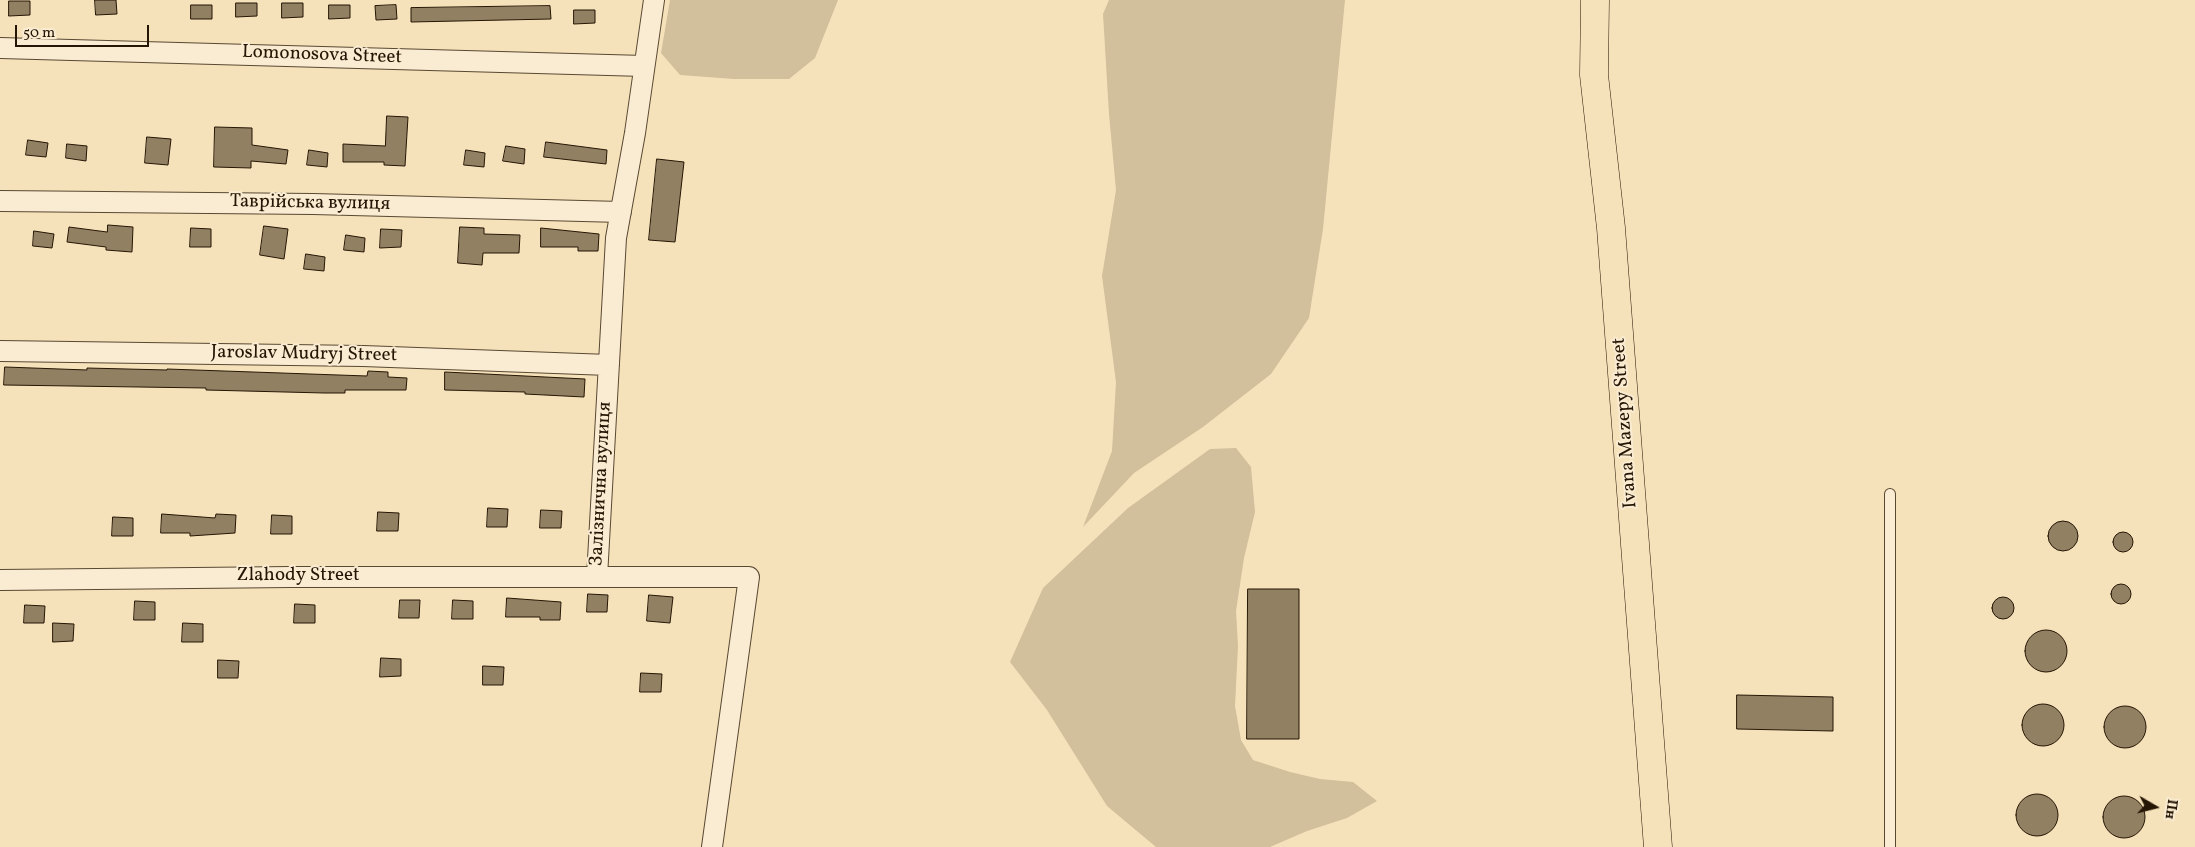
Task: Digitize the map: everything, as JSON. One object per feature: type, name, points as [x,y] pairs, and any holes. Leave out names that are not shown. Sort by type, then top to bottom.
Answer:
[{"type":"main road","name":"Ivana Mazepy Street","points":[[1595,0],[1594,74],[1611,228],[1658,847]]},
{"type":"street","name":"Залізнична вулиця","points":[[654,0],[616,238],[597,577],[749,577],[712,847]]},
{"type":"street","name":"Lomonosova Street","points":[[0,48],[644,66]]},
{"type":"street","name":"Таврійська вулиця","points":[[0,201],[313,204],[621,212]]},
{"type":"street","name":"Jaroslav Mudryj Street","points":[[0,351],[364,356],[609,365]]},
{"type":"street","name":"Zlahody Street","points":[[0,580],[291,577],[597,577]]},
{"type":"lane","points":[[1890,494],[1890,847]]},
{"type":"shaded area","points":[[670,0],[838,0],[815,58],[789,79],[734,79],[680,75],[661,53]]},
{"type":"shaded area","points":[[1109,0],[1345,0],[1323,229],[1309,318],[1271,374],[1203,427],[1134,473],[1083,527],[1112,451],[1116,382],[1102,276],[1116,190],[1103,14]]},
{"type":"shaded area","points":[[1236,448],[1251,467],[1255,512],[1244,558],[1236,611],[1238,646],[1235,706],[1241,740],[1253,760],[1320,779],[1353,782],[1377,801],[1347,818],[1307,831],[1270,847],[1156,847],[1107,806],[1047,710],[1010,662],[1043,588],[1128,508],[1210,449]]},
{"type":"building","points":[[95,0],[116,0],[117,14],[96,15]]},
{"type":"building","points":[[9,1],[30,1],[30,15],[9,16]]},
{"type":"building","points":[[236,3],[257,3],[257,16],[236,17]]},
{"type":"building","points":[[282,3],[303,3],[303,17],[282,18]]},
{"type":"building","points":[[191,5],[212,5],[212,19],[191,19]]},
{"type":"building","points":[[329,5],[350,5],[350,18],[329,19]]},
{"type":"building","points":[[396,5],[397,19],[376,20],[375,6]]},
{"type":"building","points":[[550,6],[551,19],[411,22],[411,8]]},
{"type":"building","points":[[574,10],[595,10],[595,23],[574,24]]},
{"type":"building","points":[[387,116],[408,117],[405,166],[384,165],[384,162],[343,162],[343,144],[385,146]]},
{"type":"building","points":[[215,127],[252,128],[252,145],[288,150],[286,164],[251,161],[251,168],[214,167]]},
{"type":"building","points":[[147,137],[171,139],[168,165],[145,163]]},
{"type":"building","points":[[28,140],[48,143],[46,157],[26,155]]},
{"type":"building","points":[[546,142],[607,150],[606,164],[544,157]]},
{"type":"building","points":[[67,144],[87,146],[86,161],[66,158]]},
{"type":"building","points":[[506,146],[525,149],[524,164],[503,161]]},
{"type":"building","points":[[309,150],[328,153],[327,167],[307,165]]},
{"type":"building","points":[[466,150],[485,153],[484,167],[464,165]]},
{"type":"building","points":[[657,159],[684,162],[675,242],[649,240]]},
{"type":"building","points":[[108,225],[133,227],[132,252],[106,250],[106,247],[67,242],[69,227],[107,232]]},
{"type":"building","points":[[264,226],[288,229],[284,259],[260,255]]},
{"type":"building","points":[[460,227],[484,228],[484,234],[520,235],[519,253],[483,253],[482,265],[458,263]]},
{"type":"building","points":[[191,228],[211,229],[211,247],[190,247]]},
{"type":"building","points":[[541,228],[599,234],[598,251],[578,251],[578,247],[541,247]]},
{"type":"building","points":[[381,229],[402,230],[401,247],[380,248]]},
{"type":"building","points":[[34,231],[54,234],[52,248],[33,246]]},
{"type":"building","points":[[346,235],[365,238],[364,252],[344,250]]},
{"type":"building","points":[[306,254],[325,257],[324,271],[304,269]]},
{"type":"building","points":[[5,367],[87,370],[87,368],[167,369],[367,376],[368,371],[388,372],[388,377],[407,378],[406,390],[345,390],[345,393],[206,390],[206,388],[4,385]]},
{"type":"building","points":[[445,372],[585,379],[584,397],[525,394],[525,392],[445,390]]},
{"type":"building","points":[[488,508],[508,509],[507,527],[487,527]]},
{"type":"building","points":[[541,510],[562,511],[561,528],[540,528]]},
{"type":"building","points":[[378,512],[399,513],[398,531],[377,531]]},
{"type":"building","points":[[162,514],[215,518],[216,514],[236,515],[235,533],[190,536],[190,533],[161,533]]},
{"type":"building","points":[[272,515],[292,516],[292,534],[271,534]]},
{"type":"building","points":[[113,517],[133,518],[133,536],[112,536]]},
{"type":"building","points":[[2063,521],[2069,522],[2077,530],[2077,542],[2069,550],[2063,551],[2057,550],[2049,542],[2048,536],[2049,530],[2057,522]]},
{"type":"building","points":[[2123,532],[2130,535],[2133,542],[2130,549],[2123,552],[2116,549],[2113,542],[2116,535]]},
{"type":"building","points":[[2121,584],[2128,587],[2131,594],[2128,601],[2121,604],[2114,601],[2111,594],[2114,587]]},
{"type":"building","points":[[1248,589],[1299,589],[1299,739],[1247,739]]},
{"type":"building","points":[[588,594],[608,595],[607,612],[587,612]]},
{"type":"building","points":[[649,595],[673,597],[670,623],[647,621]]},
{"type":"building","points":[[1999,597],[2007,597],[2014,604],[2014,612],[2007,619],[1999,619],[1992,612],[1992,604]]},
{"type":"building","points":[[507,598],[561,602],[560,620],[540,620],[540,617],[506,617]]},
{"type":"building","points":[[400,600],[420,600],[419,618],[399,618]]},
{"type":"building","points":[[453,600],[473,601],[473,619],[452,619]]},
{"type":"building","points":[[135,601],[155,602],[155,620],[134,620]]},
{"type":"building","points":[[295,604],[315,605],[315,623],[294,623]]},
{"type":"building","points":[[25,605],[45,606],[44,623],[24,623]]},
{"type":"building","points":[[53,623],[74,624],[73,641],[53,642]]},
{"type":"building","points":[[183,623],[203,624],[203,642],[182,642]]},
{"type":"building","points":[[2046,630],[2061,636],[2067,651],[2061,666],[2046,672],[2031,666],[2025,651],[2031,636]]},
{"type":"building","points":[[381,658],[401,659],[401,676],[380,677]]},
{"type":"building","points":[[218,660],[239,661],[238,678],[218,678]]},
{"type":"building","points":[[483,666],[504,667],[503,685],[483,685]]},
{"type":"building","points":[[641,673],[662,674],[661,692],[640,692]]},
{"type":"building","points":[[1737,695],[1833,697],[1833,731],[1737,729]]},
{"type":"building","points":[[2043,704],[2058,710],[2064,725],[2058,740],[2043,746],[2028,740],[2022,725],[2028,710]]},
{"type":"building","points":[[2125,706],[2140,712],[2146,727],[2140,742],[2125,748],[2110,742],[2104,727],[2110,712]]},
{"type":"building","points":[[2037,794],[2052,800],[2058,815],[2052,830],[2037,836],[2022,830],[2016,815],[2022,800]]},
{"type":"building","points":[[2124,796],[2139,802],[2145,817],[2139,832],[2124,838],[2109,832],[2103,817],[2109,802]]}]
